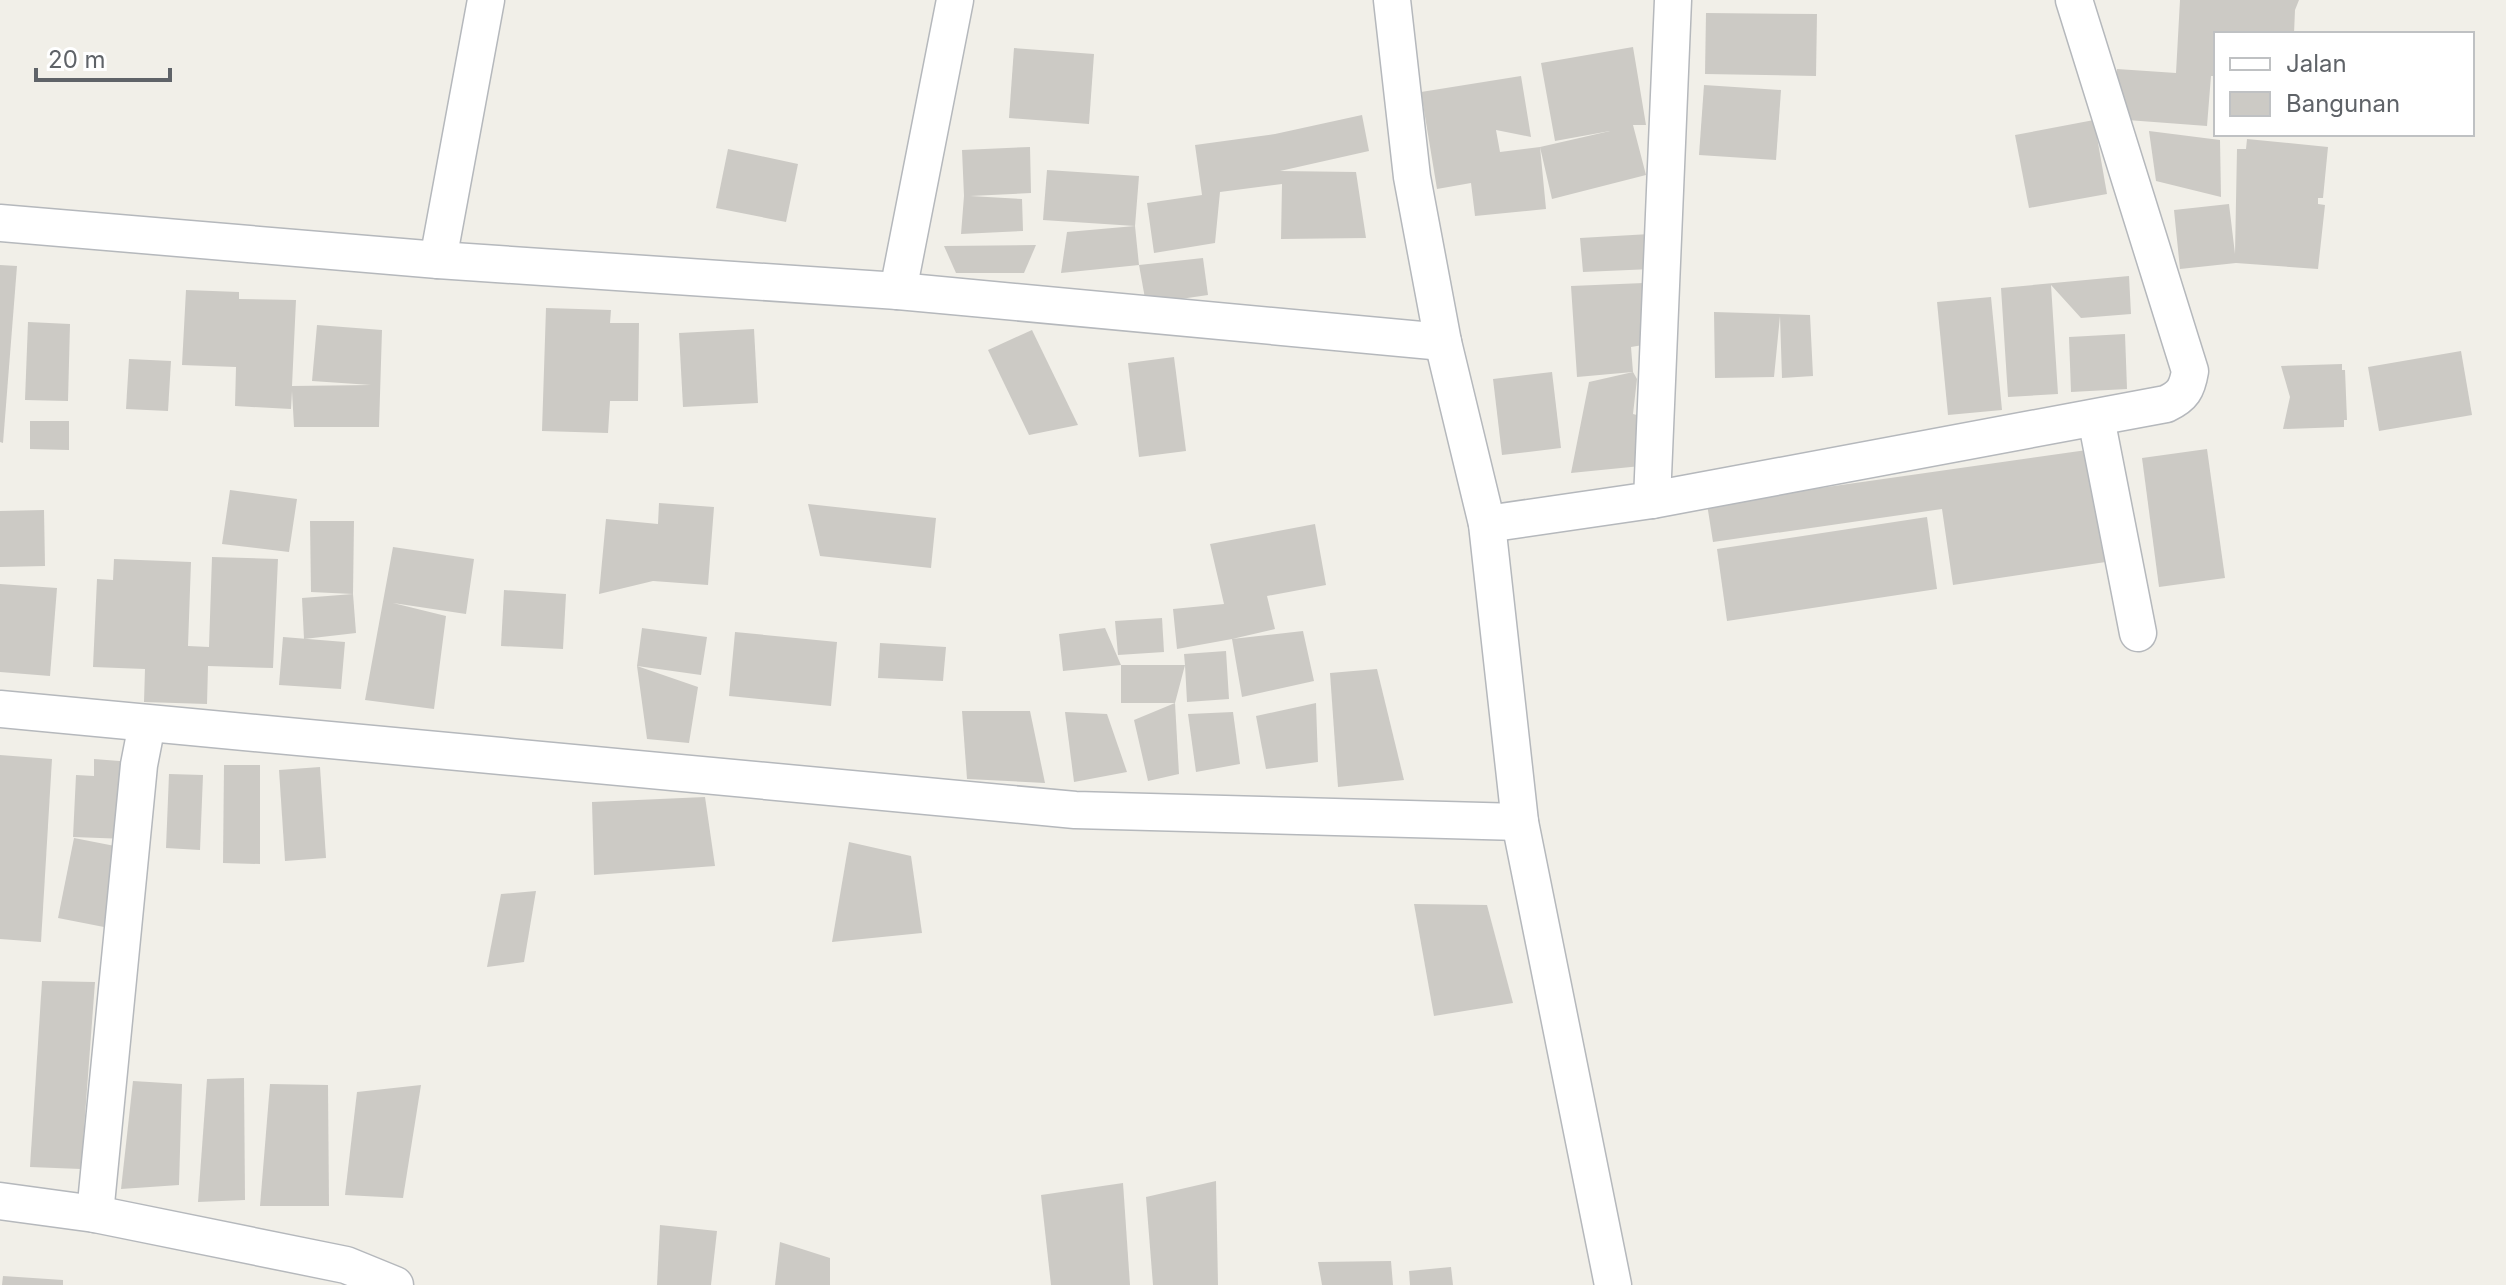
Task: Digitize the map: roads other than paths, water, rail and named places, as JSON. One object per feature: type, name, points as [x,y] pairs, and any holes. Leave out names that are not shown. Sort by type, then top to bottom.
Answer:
[{"type":"street","points":[[438,260],[486,0]]},
{"type":"street","points":[[898,291],[955,0]]},
{"type":"street","points":[[1392,0],[1412,177],[1443,342],[1487,524],[1520,822],[1613,1285]]},
{"type":"street","points":[[1652,500],[1673,0]]},
{"type":"street","points":[[1487,524],[1652,500],[2096,418],[2166,404],[2178,398],[2187,388],[2190,371],[2074,0]]},
{"type":"street","points":[[0,223],[438,260],[898,291],[1443,342]]},
{"type":"street","points":[[2096,418],[2138,633]]},
{"type":"street","points":[[0,709],[1075,810],[1520,822]]},
{"type":"street","points":[[95,1214],[139,765],[147,724]]},
{"type":"street","points":[[0,1201],[95,1214],[346,1265],[395,1285]]}]
